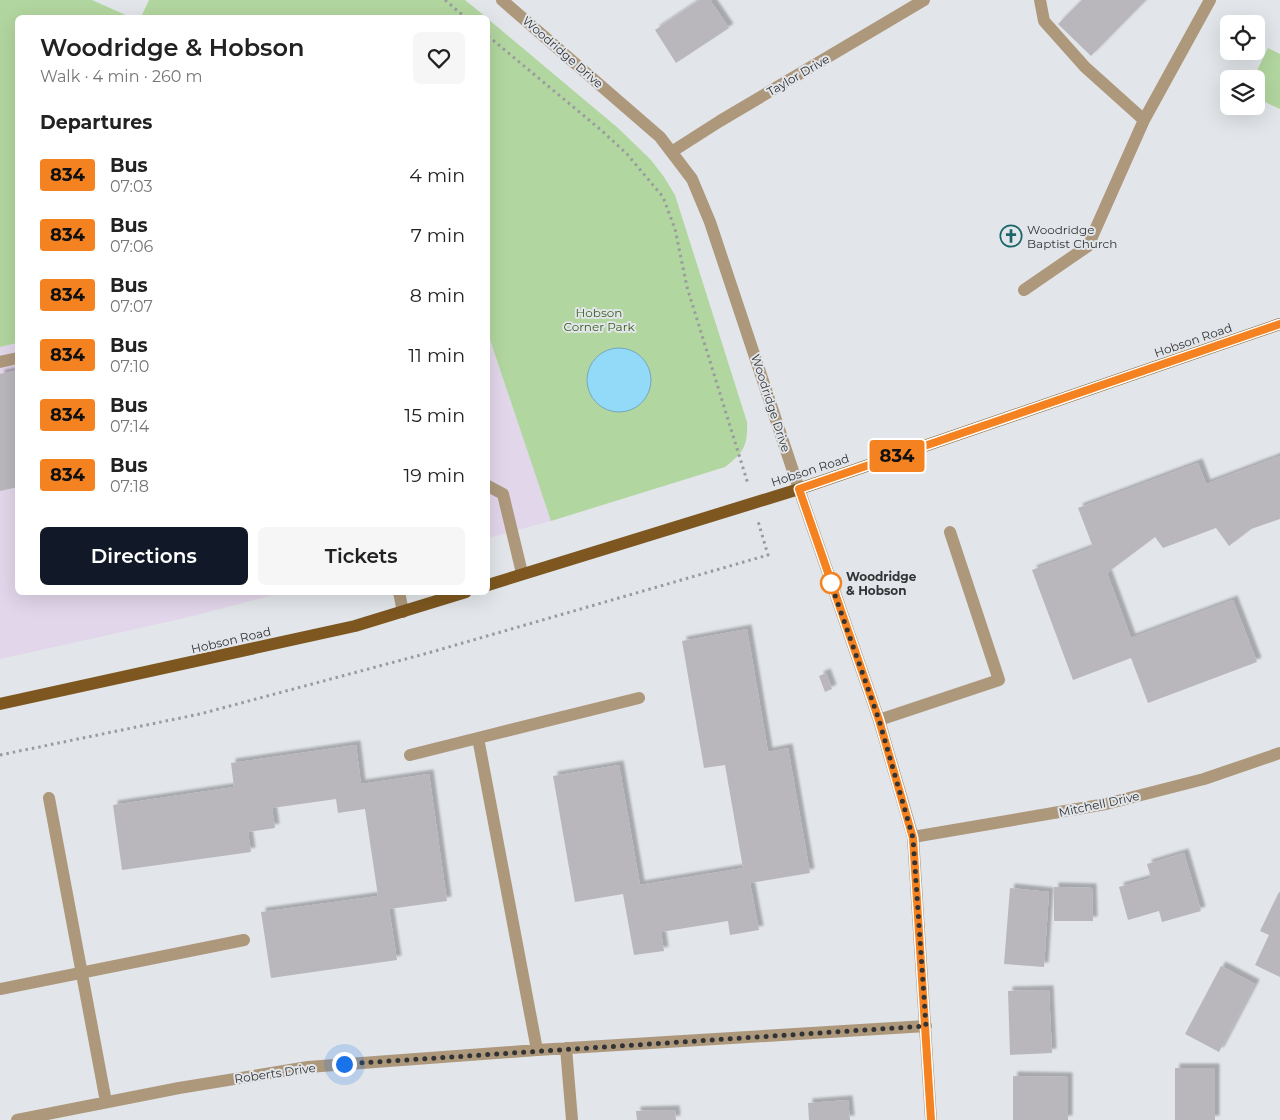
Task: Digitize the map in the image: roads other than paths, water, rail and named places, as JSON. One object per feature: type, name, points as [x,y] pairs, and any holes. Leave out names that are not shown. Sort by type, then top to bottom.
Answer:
[{"type":"main road","name":"Hobson Road","points":[[490,584],[799,489],[1280,324]]},
{"type":"main road","name":"Hobson Road","points":[[0,704],[345,628],[457,595]]},
{"type":"street","name":"Woodridge Drive","points":[[502,0],[648,124],[673,151],[692,178],[710,222],[799,489],[879,720],[913,838],[931,1120]]},
{"type":"street","name":"Taylor Drive","points":[[673,151],[924,0]]},
{"type":"street","points":[[1040,0],[1044,21],[1085,67],[1144,120]]},
{"type":"street","points":[[1024,290],[1088,246],[1144,120],[1210,0]]},
{"type":"street","points":[[0,362],[15,359]]},
{"type":"street","points":[[490,487],[503,494],[522,573]]},
{"type":"street","points":[[879,720],[999,680],[950,532]]},
{"type":"street","points":[[400,595],[403,612]]},
{"type":"street","points":[[410,755],[639,698]]},
{"type":"street","points":[[478,738],[536,1050]]},
{"type":"street","name":"Mitchell Drive","points":[[913,838],[1106,804],[1204,779],[1280,753]]},
{"type":"street","points":[[50,798],[106,1102]]},
{"type":"street","points":[[0,989],[244,940]]},
{"type":"street","name":"Roberts Drive","points":[[17,1120],[257,1074],[308,1067],[566,1048],[926,1026]]},
{"type":"street","points":[[566,1048],[572,1120]]},
{"type":"water","points":[[619,348],[637,354],[645,362],[651,380],[645,398],[637,406],[619,412],[601,406],[593,398],[587,380],[593,362],[601,354]]},
{"type":"place","name":"Woodridge Baptist Church","points":[[1011,236]]},
{"type":"place","name":"Woodridge & Hobson","points":[[831,583]]},
{"type":"park label","name":"Hobson Corner Park","points":[[599,319]]}]
